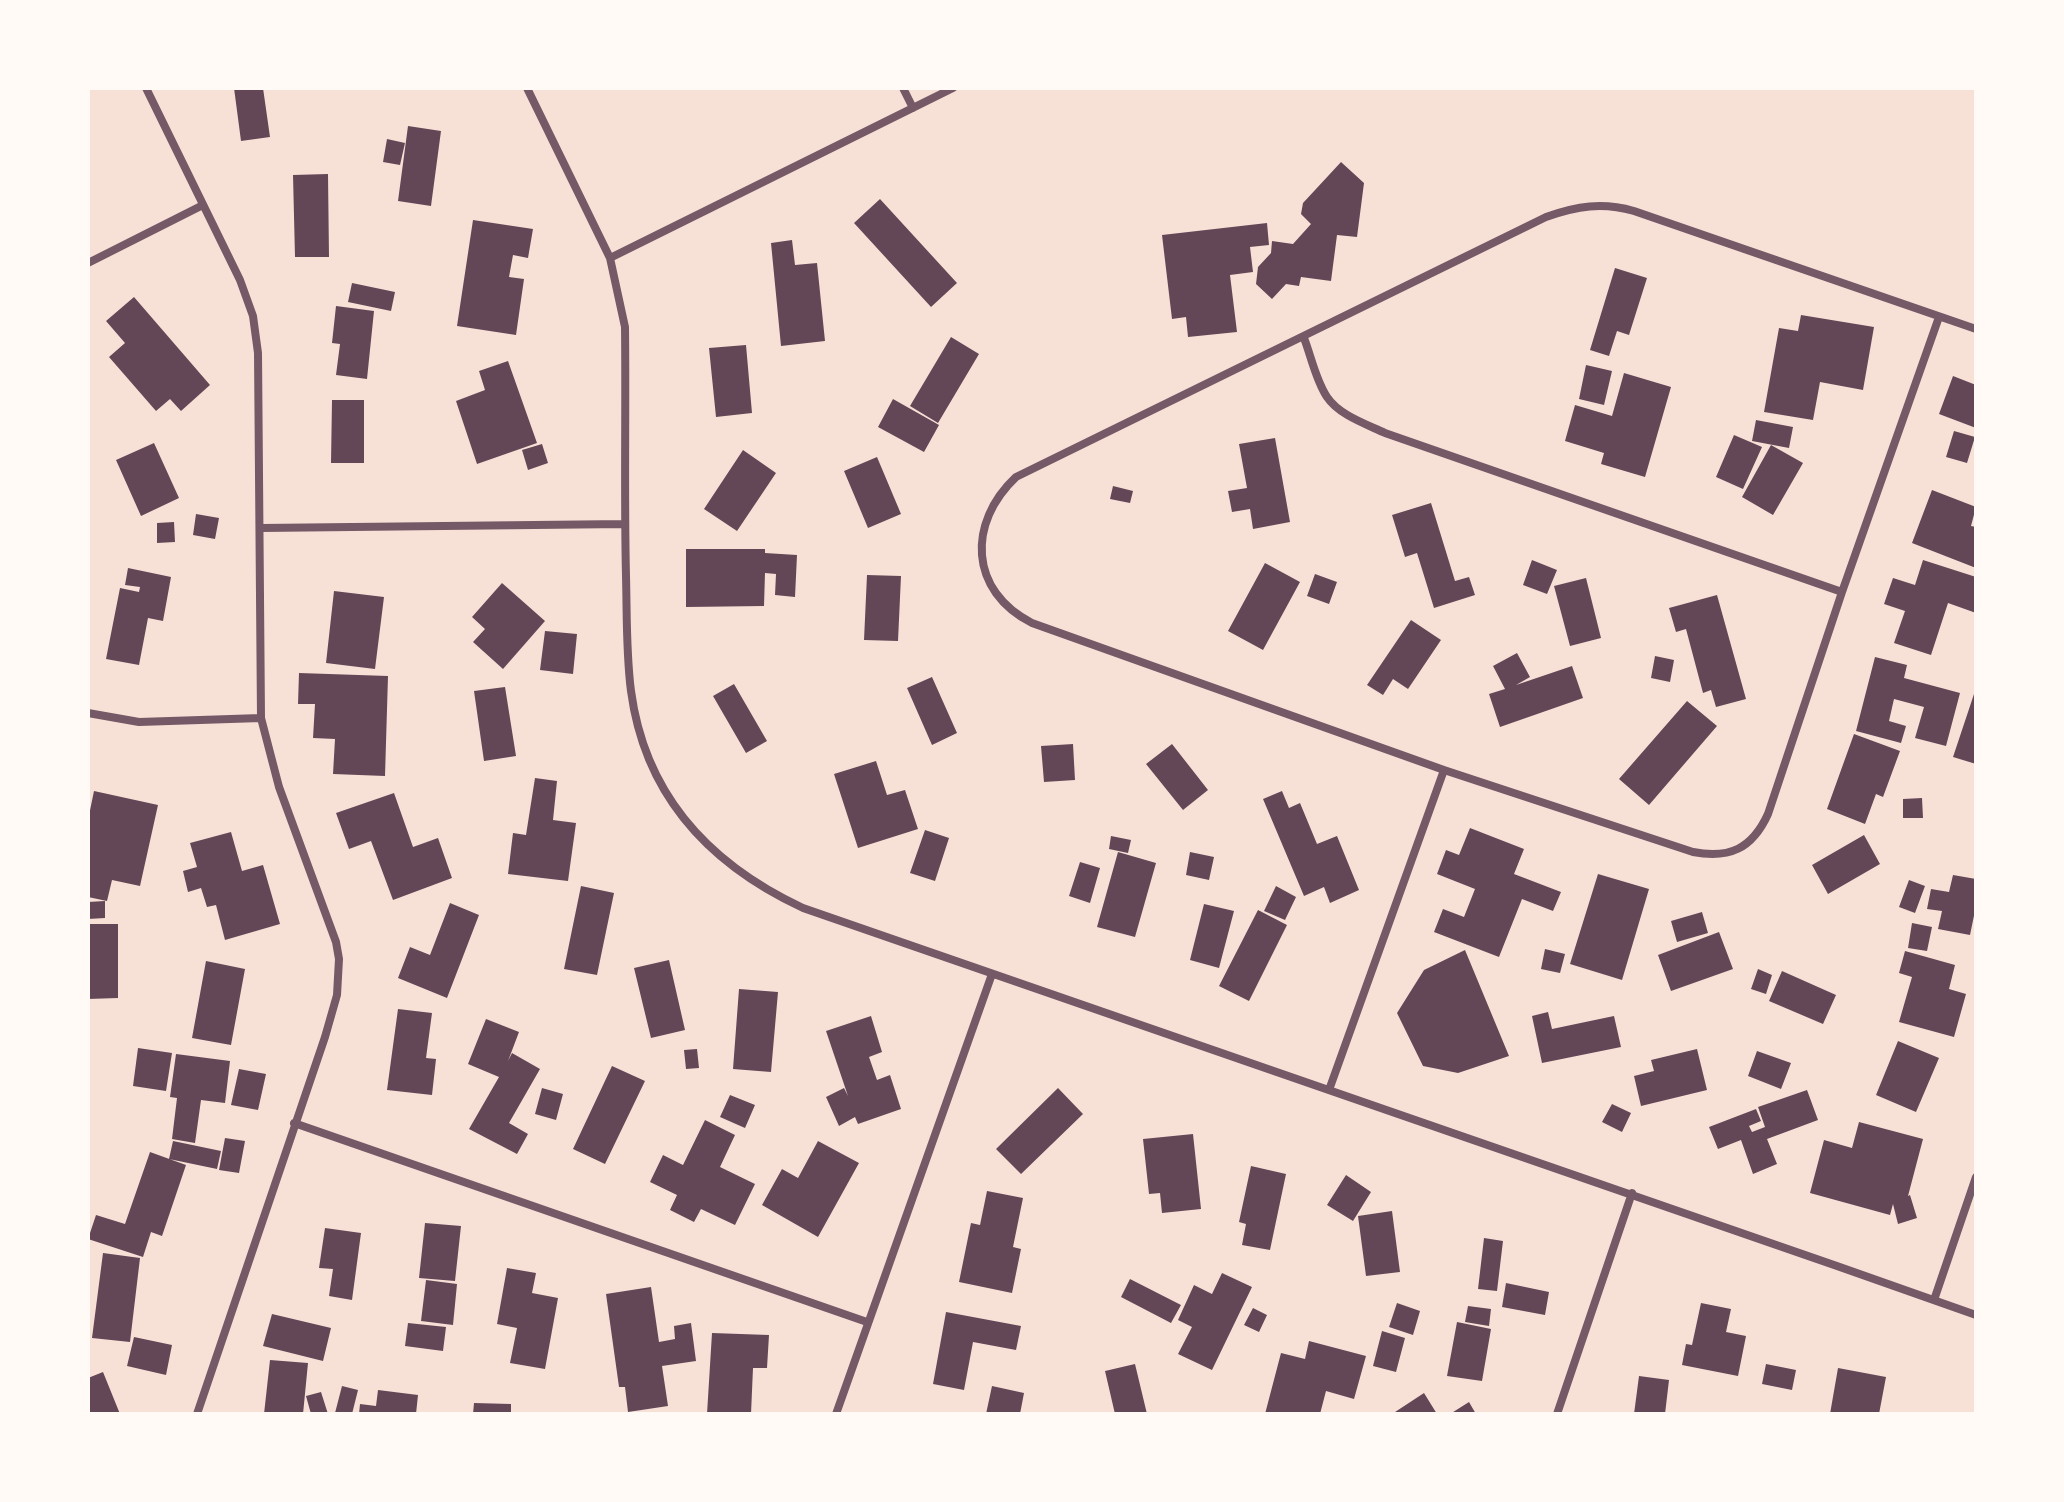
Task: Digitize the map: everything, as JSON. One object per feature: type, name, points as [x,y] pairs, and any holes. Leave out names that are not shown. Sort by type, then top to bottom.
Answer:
[{"type":"street","points":[[146,88],[240,280],[253,316],[258,353],[261,718],[279,787],[331,927],[339,959],[337,995],[197,1414]]},
{"type":"street","points":[[527,88],[610,258],[625,327],[625,524],[631,691],[639,727],[649,757],[666,791],[699,838],[729,865],[768,892],[803,908],[1632,1193],[1976,1315]]},
{"type":"street","points":[[903,88],[913,108]]},
{"type":"street","points":[[610,258],[953,88]]},
{"type":"street","points":[[88,263],[203,205]]},
{"type":"street","points":[[1939,317],[1768,814],[1754,837],[1729,854],[1714,856],[1693,852],[1444,770],[1032,623],[998,598],[982,562],[983,534],[988,516],[1003,490],[1016,477],[1546,217],[1583,205],[1634,211],[1976,329]]},
{"type":"street","points":[[1304,338],[1327,397],[1340,410],[1357,420],[1385,433],[1842,592]]},
{"type":"street","points":[[261,528],[625,524]]},
{"type":"street","points":[[88,713],[139,722],[261,718]]},
{"type":"street","points":[[1329,1090],[1444,770]]},
{"type":"street","points":[[836,1414],[992,974]]},
{"type":"street","points":[[294,1123],[867,1322]]},
{"type":"street","points":[[1934,1300],[1976,1177]]},
{"type":"street","points":[[1557,1414],[1632,1193]]},
{"type":"building","points":[[234,88],[263,88],[270,137],[241,141]]},
{"type":"building","points":[[408,126],[441,131],[431,206],[398,201]]},
{"type":"building","points":[[387,139],[405,143],[400,165],[383,162]]},
{"type":"building","points":[[1341,162],[1364,183],[1357,237],[1337,235],[1331,281],[1301,277],[1299,286],[1286,284],[1272,299],[1256,284],[1258,267],[1271,253],[1272,241],[1293,244],[1311,224],[1301,214],[1303,203]]},
{"type":"building","points":[[328,174],[329,257],[295,257],[293,175]]},
{"type":"building","points":[[880,199],[957,283],[931,307],[854,223]]},
{"type":"building","points":[[473,220],[533,229],[528,258],[513,255],[509,277],[524,279],[516,335],[457,326]]},
{"type":"building","points":[[1267,223],[1269,245],[1250,247],[1253,272],[1230,275],[1237,332],[1188,337],[1186,317],[1172,319],[1162,235]]},
{"type":"building","points":[[792,240],[795,265],[817,263],[825,341],[781,346],[771,243]]},
{"type":"building","points":[[1615,268],[1647,278],[1629,335],[1617,331],[1609,356],[1590,350]]},
{"type":"building","points":[[352,283],[395,292],[391,311],[348,302]]},
{"type":"building","points":[[134,297],[210,385],[181,411],[170,399],[156,411],[109,357],[125,343],[106,321]]},
{"type":"building","points":[[336,306],[374,311],[367,379],[336,375],[340,344],[332,343]]},
{"type":"building","points":[[1801,315],[1874,327],[1863,390],[1820,382],[1813,420],[1764,412],[1779,328],[1798,331]]},
{"type":"building","points":[[951,337],[979,354],[938,423],[910,406]]},
{"type":"building","points":[[746,345],[752,413],[716,417],[709,348]]},
{"type":"building","points":[[508,361],[537,443],[477,464],[456,401],[485,390],[479,371]]},
{"type":"building","points":[[1586,365],[1612,371],[1604,405],[1579,399]]},
{"type":"building","points":[[1624,373],[1671,387],[1645,477],[1601,464],[1604,453],[1565,441],[1575,405],[1612,416]]},
{"type":"building","points":[[1953,376],[1976,385],[1976,428],[1939,414]]},
{"type":"building","points":[[893,399],[939,425],[924,452],[878,427]]},
{"type":"building","points":[[332,400],[364,400],[364,463],[331,463]]},
{"type":"building","points":[[1756,420],[1793,427],[1789,448],[1752,441]]},
{"type":"building","points":[[1954,431],[1975,437],[1967,463],[1946,457]]},
{"type":"building","points":[[1734,435],[1762,447],[1743,489],[1716,477]]},
{"type":"building","points":[[1275,438],[1290,522],[1253,529],[1250,509],[1232,512],[1228,491],[1247,488],[1239,444]]},
{"type":"building","points":[[154,443],[179,498],[141,516],[116,460]]},
{"type":"building","points":[[542,444],[548,463],[528,470],[522,450]]},
{"type":"building","points":[[1771,445],[1803,463],[1773,515],[1742,497]]},
{"type":"building","points":[[743,450],[776,473],[737,531],[704,509]]},
{"type":"building","points":[[877,457],[901,514],[868,528],[844,471]]},
{"type":"building","points":[[1113,486],[1133,491],[1130,503],[1110,499]]},
{"type":"building","points":[[1932,490],[1976,507],[1971,526],[1976,527],[1976,568],[1912,543]]},
{"type":"building","points":[[1431,503],[1455,581],[1469,577],[1475,595],[1434,608],[1417,553],[1405,557],[1392,515]]},
{"type":"building","points":[[196,514],[219,518],[215,539],[193,535]]},
{"type":"building","points":[[174,522],[175,542],[157,543],[157,523]]},
{"type":"building","points":[[686,549],[765,549],[765,553],[797,555],[795,597],[775,595],[776,574],[765,573],[764,606],[686,607]]},
{"type":"building","points":[[1532,560],[1557,570],[1547,594],[1523,585]]},
{"type":"building","points":[[1923,560],[1976,577],[1976,613],[1948,603],[1931,655],[1894,643],[1905,611],[1884,604],[1893,578],[1915,585]]},
{"type":"building","points":[[1265,563],[1300,582],[1263,650],[1228,631]]},
{"type":"building","points":[[128,568],[171,577],[163,621],[148,618],[139,665],[106,659],[120,588],[139,592],[140,587],[125,585]]},
{"type":"building","points":[[1315,574],[1337,582],[1329,604],[1307,596]]},
{"type":"building","points":[[867,575],[901,576],[898,641],[864,640]]},
{"type":"building","points":[[1586,578],[1601,638],[1570,646],[1554,586]]},
{"type":"building","points":[[502,583],[545,621],[503,669],[473,642],[485,629],[472,617]]},
{"type":"building","points":[[334,591],[384,597],[375,669],[326,663]]},
{"type":"building","points":[[1717,595],[1746,699],[1716,707],[1711,690],[1703,693],[1686,629],[1676,632],[1669,608]]},
{"type":"building","points":[[1411,620],[1441,640],[1408,689],[1393,679],[1383,695],[1367,685]]},
{"type":"building","points":[[545,631],[577,634],[573,674],[540,670]]},
{"type":"building","points":[[1517,653],[1530,677],[1516,685],[1572,666],[1583,698],[1500,727],[1489,694],[1505,689],[1493,666]]},
{"type":"building","points":[[1655,656],[1674,660],[1670,682],[1651,678]]},
{"type":"building","points":[[1875,657],[1907,665],[1904,678],[1960,693],[1946,746],[1915,738],[1924,707],[1894,699],[1889,721],[1906,726],[1901,743],[1856,731]]},
{"type":"building","points":[[299,673],[388,676],[385,776],[333,774],[335,739],[313,738],[315,704],[298,704]]},
{"type":"building","points":[[932,677],[957,733],[932,745],[907,688]]},
{"type":"building","points":[[734,684],[767,741],[746,753],[713,696]]},
{"type":"building","points":[[505,687],[516,756],[484,761],[474,691]]},
{"type":"building","points":[[1976,688],[1976,764],[1953,757]]},
{"type":"building","points":[[1687,701],[1717,726],[1649,805],[1619,779]]},
{"type":"building","points":[[1854,734],[1900,751],[1883,797],[1876,794],[1865,824],[1827,809]]},
{"type":"building","points":[[1073,744],[1075,780],[1044,782],[1041,746]]},
{"type":"building","points":[[1172,744],[1208,790],[1183,810],[1146,764]]},
{"type":"building","points":[[876,761],[887,795],[905,790],[918,829],[858,848],[834,774]]},
{"type":"building","points":[[535,778],[557,781],[553,820],[576,823],[568,881],[508,874],[513,833],[526,835]]},
{"type":"building","points":[[94,791],[158,805],[140,886],[112,880],[107,901],[88,897],[88,820]]},
{"type":"building","points":[[1282,791],[1289,808],[1300,803],[1317,844],[1337,836],[1359,890],[1330,903],[1324,887],[1304,896],[1263,799]]},
{"type":"building","points":[[394,793],[413,847],[438,838],[452,878],[393,900],[371,841],[349,849],[336,813]]},
{"type":"building","points":[[1922,798],[1923,818],[1903,818],[1903,799]]},
{"type":"building","points":[[1470,828],[1524,849],[1514,874],[1561,892],[1553,911],[1522,899],[1499,957],[1434,932],[1443,909],[1464,917],[1475,889],[1437,874],[1446,850],[1459,855]]},
{"type":"building","points":[[925,830],[949,838],[935,881],[910,873]]},
{"type":"building","points":[[231,832],[242,871],[263,865],[280,924],[225,940],[216,905],[207,907],[201,888],[188,892],[183,871],[197,867],[190,843]]},
{"type":"building","points":[[1864,835],[1880,864],[1828,894],[1812,865]]},
{"type":"building","points":[[1111,836],[1131,840],[1128,853],[1109,849]]},
{"type":"building","points":[[1118,852],[1156,863],[1135,937],[1097,927]]},
{"type":"building","points":[[1190,852],[1214,857],[1209,880],[1186,875]]},
{"type":"building","points":[[1080,862],[1100,868],[1090,903],[1069,896]]},
{"type":"building","points":[[1598,874],[1649,889],[1622,980],[1570,964]]},
{"type":"building","points":[[1953,875],[1976,879],[1976,906],[1970,935],[1938,929],[1942,911],[1927,909],[1931,889],[1949,892]]},
{"type":"building","points":[[1909,880],[1925,886],[1915,913],[1899,907]]},
{"type":"building","points":[[581,886],[614,893],[597,975],[564,969]]},
{"type":"building","points":[[1276,886],[1296,897],[1285,920],[1264,911]]},
{"type":"building","points":[[105,901],[105,918],[88,919],[88,902]]},
{"type":"building","points":[[450,903],[479,915],[447,998],[398,978],[410,947],[430,955]]},
{"type":"building","points":[[1204,904],[1234,911],[1219,968],[1190,960]]},
{"type":"building","points":[[1258,910],[1287,925],[1249,1001],[1219,986]]},
{"type":"building","points":[[1702,912],[1708,933],[1677,942],[1671,921]]},
{"type":"building","points":[[1912,923],[1932,927],[1927,951],[1908,948]]},
{"type":"building","points":[[88,924],[118,924],[118,998],[88,999]]},
{"type":"building","points":[[1719,932],[1733,969],[1671,991],[1658,955]]},
{"type":"building","points":[[1545,949],[1565,954],[1560,973],[1541,969]]},
{"type":"building","points":[[1465,950],[1509,1056],[1458,1073],[1423,1066],[1397,1013],[1424,970]]},
{"type":"building","points":[[1905,951],[1955,965],[1949,989],[1966,994],[1954,1037],[1899,1022],[1912,977],[1899,973]]},
{"type":"building","points":[[669,960],[685,1030],[651,1038],[634,968]]},
{"type":"building","points":[[206,961],[245,969],[231,1045],[192,1038]]},
{"type":"building","points":[[1758,969],[1772,975],[1766,994],[1751,989]]},
{"type":"building","points":[[1782,971],[1836,995],[1823,1024],[1769,1001]]},
{"type":"building","points":[[739,989],[778,992],[771,1072],[733,1069]]},
{"type":"building","points":[[398,1009],[432,1013],[426,1058],[436,1059],[432,1095],[387,1090]]},
{"type":"building","points":[[1548,1012],[1552,1029],[1614,1016],[1621,1047],[1542,1063],[1532,1016]]},
{"type":"building","points":[[871,1016],[882,1052],[869,1057],[877,1080],[890,1075],[901,1109],[858,1124],[855,1117],[839,1126],[826,1097],[844,1088],[848,1096],[826,1031]]},
{"type":"building","points":[[486,1019],[519,1032],[508,1061],[512,1053],[540,1069],[509,1123],[528,1134],[517,1154],[469,1129],[499,1077],[468,1064]]},
{"type":"building","points":[[1898,1041],[1939,1058],[1916,1112],[1876,1095]]},
{"type":"building","points":[[138,1048],[172,1053],[166,1091],[133,1086]]},
{"type":"building","points":[[697,1049],[699,1068],[686,1069],[684,1050]]},
{"type":"building","points":[[1697,1049],[1707,1090],[1641,1106],[1634,1076],[1654,1071],[1651,1060]]},
{"type":"building","points":[[1757,1051],[1791,1063],[1781,1089],[1748,1076]]},
{"type":"building","points":[[176,1054],[230,1061],[225,1103],[201,1100],[195,1143],[172,1139],[177,1098],[170,1097]]},
{"type":"building","points":[[612,1066],[645,1081],[605,1164],[573,1149]]},
{"type":"building","points":[[239,1069],[266,1074],[258,1110],[231,1105]]},
{"type":"building","points":[[542,1088],[563,1094],[556,1120],[535,1114]]},
{"type":"building","points":[[1058,1088],[1083,1114],[1021,1174],[996,1149]]},
{"type":"building","points":[[1807,1090],[1818,1120],[1767,1139],[1777,1164],[1753,1174],[1741,1140],[1718,1149],[1709,1127],[1756,1109],[1761,1121],[1749,1126],[1752,1132],[1765,1127],[1758,1107]]},
{"type":"building","points":[[730,1095],[755,1105],[745,1128],[720,1117]]},
{"type":"building","points":[[1612,1104],[1631,1113],[1622,1132],[1602,1122]]},
{"type":"building","points":[[705,1120],[735,1135],[720,1167],[755,1184],[735,1225],[701,1209],[694,1222],[670,1210],[677,1195],[650,1182],[663,1155],[683,1165]]},
{"type":"building","points":[[1859,1122],[1923,1139],[1908,1196],[1917,1218],[1898,1224],[1893,1204],[1890,1215],[1810,1193],[1824,1140],[1852,1148]]},
{"type":"building","points":[[1193,1134],[1201,1209],[1162,1213],[1160,1193],[1149,1194],[1143,1139]]},
{"type":"building","points":[[225,1138],[245,1141],[239,1173],[219,1170]]},
{"type":"building","points":[[173,1141],[221,1151],[217,1169],[169,1159]]},
{"type":"building","points":[[818,1141],[859,1163],[818,1237],[762,1205],[782,1169],[798,1178]]},
{"type":"building","points":[[150,1152],[186,1165],[162,1236],[151,1232],[143,1257],[88,1239],[96,1215],[125,1224]]},
{"type":"building","points":[[1251,1166],[1286,1174],[1270,1250],[1242,1245],[1246,1224],[1239,1222]]},
{"type":"building","points":[[1346,1175],[1371,1192],[1353,1221],[1327,1205]]},
{"type":"building","points":[[987,1191],[1023,1198],[1013,1247],[1021,1249],[1012,1293],[959,1282],[971,1223],[980,1225]]},
{"type":"building","points":[[1392,1211],[1400,1272],[1366,1276],[1358,1216]]},
{"type":"building","points":[[425,1223],[461,1226],[455,1281],[419,1278]]},
{"type":"building","points":[[325,1228],[361,1233],[352,1300],[329,1296],[333,1269],[319,1268]]},
{"type":"building","points":[[1484,1238],[1503,1241],[1497,1291],[1478,1289]]},
{"type":"building","points":[[103,1253],[140,1258],[130,1342],[92,1338]]},
{"type":"building","points":[[507,1268],[536,1273],[532,1293],[558,1298],[545,1369],[510,1363],[517,1328],[497,1324]]},
{"type":"building","points":[[1222,1273],[1252,1287],[1212,1370],[1178,1354],[1192,1327],[1178,1320],[1194,1285],[1212,1294]]},
{"type":"building","points":[[1130,1279],[1181,1305],[1171,1323],[1121,1297]]},
{"type":"building","points":[[426,1280],[457,1284],[453,1325],[421,1321]]},
{"type":"building","points":[[1506,1283],[1549,1292],[1545,1315],[1502,1307]]},
{"type":"building","points":[[651,1287],[659,1342],[675,1339],[674,1326],[691,1323],[696,1361],[662,1366],[668,1406],[628,1412],[625,1387],[619,1387],[606,1294]]},
{"type":"building","points":[[1397,1303],[1420,1311],[1413,1335],[1389,1327]]},
{"type":"building","points":[[1701,1303],[1731,1309],[1726,1332],[1746,1336],[1738,1376],[1682,1365],[1686,1344],[1692,1345]]},
{"type":"building","points":[[1468,1306],[1491,1309],[1489,1326],[1465,1322]]},
{"type":"building","points":[[1253,1308],[1267,1315],[1259,1332],[1244,1325]]},
{"type":"building","points":[[946,1312],[1021,1326],[1016,1350],[973,1342],[964,1390],[933,1384]]},
{"type":"building","points":[[272,1314],[331,1328],[323,1361],[263,1346]]},
{"type":"building","points":[[1457,1322],[1491,1329],[1482,1381],[1447,1376]]},
{"type":"building","points":[[408,1323],[446,1327],[443,1351],[405,1346]]},
{"type":"building","points":[[1382,1331],[1405,1338],[1396,1372],[1373,1366]]},
{"type":"building","points":[[712,1333],[769,1335],[767,1368],[753,1368],[751,1414],[707,1414]]},
{"type":"building","points":[[134,1337],[172,1345],[166,1375],[127,1366]]},
{"type":"building","points":[[1309,1341],[1366,1356],[1354,1399],[1326,1391],[1320,1414],[1265,1414],[1281,1353],[1305,1359]]},
{"type":"building","points":[[270,1360],[308,1363],[303,1414],[264,1414]]},
{"type":"building","points":[[1135,1364],[1147,1414],[1115,1414],[1105,1371]]},
{"type":"building","points":[[1766,1364],[1796,1370],[1792,1390],[1762,1384]]},
{"type":"building","points":[[1838,1368],[1886,1377],[1879,1414],[1830,1414]]},
{"type":"building","points":[[103,1372],[120,1414],[88,1414],[88,1378]]},
{"type":"building","points":[[1639,1376],[1669,1380],[1665,1414],[1634,1414]]},
{"type":"building","points":[[342,1386],[358,1390],[352,1414],[335,1413]]},
{"type":"building","points":[[992,1386],[1024,1393],[1020,1414],[986,1414]]},
{"type":"building","points":[[378,1390],[418,1395],[416,1414],[359,1414],[360,1404],[376,1406]]},
{"type":"building","points":[[321,1392],[328,1414],[311,1414],[306,1396]]},
{"type":"building","points":[[1424,1393],[1437,1414],[1392,1414]]},
{"type":"building","points":[[1469,1402],[1476,1414],[1450,1414]]},
{"type":"building","points":[[474,1403],[511,1404],[511,1414],[473,1414]]}]
